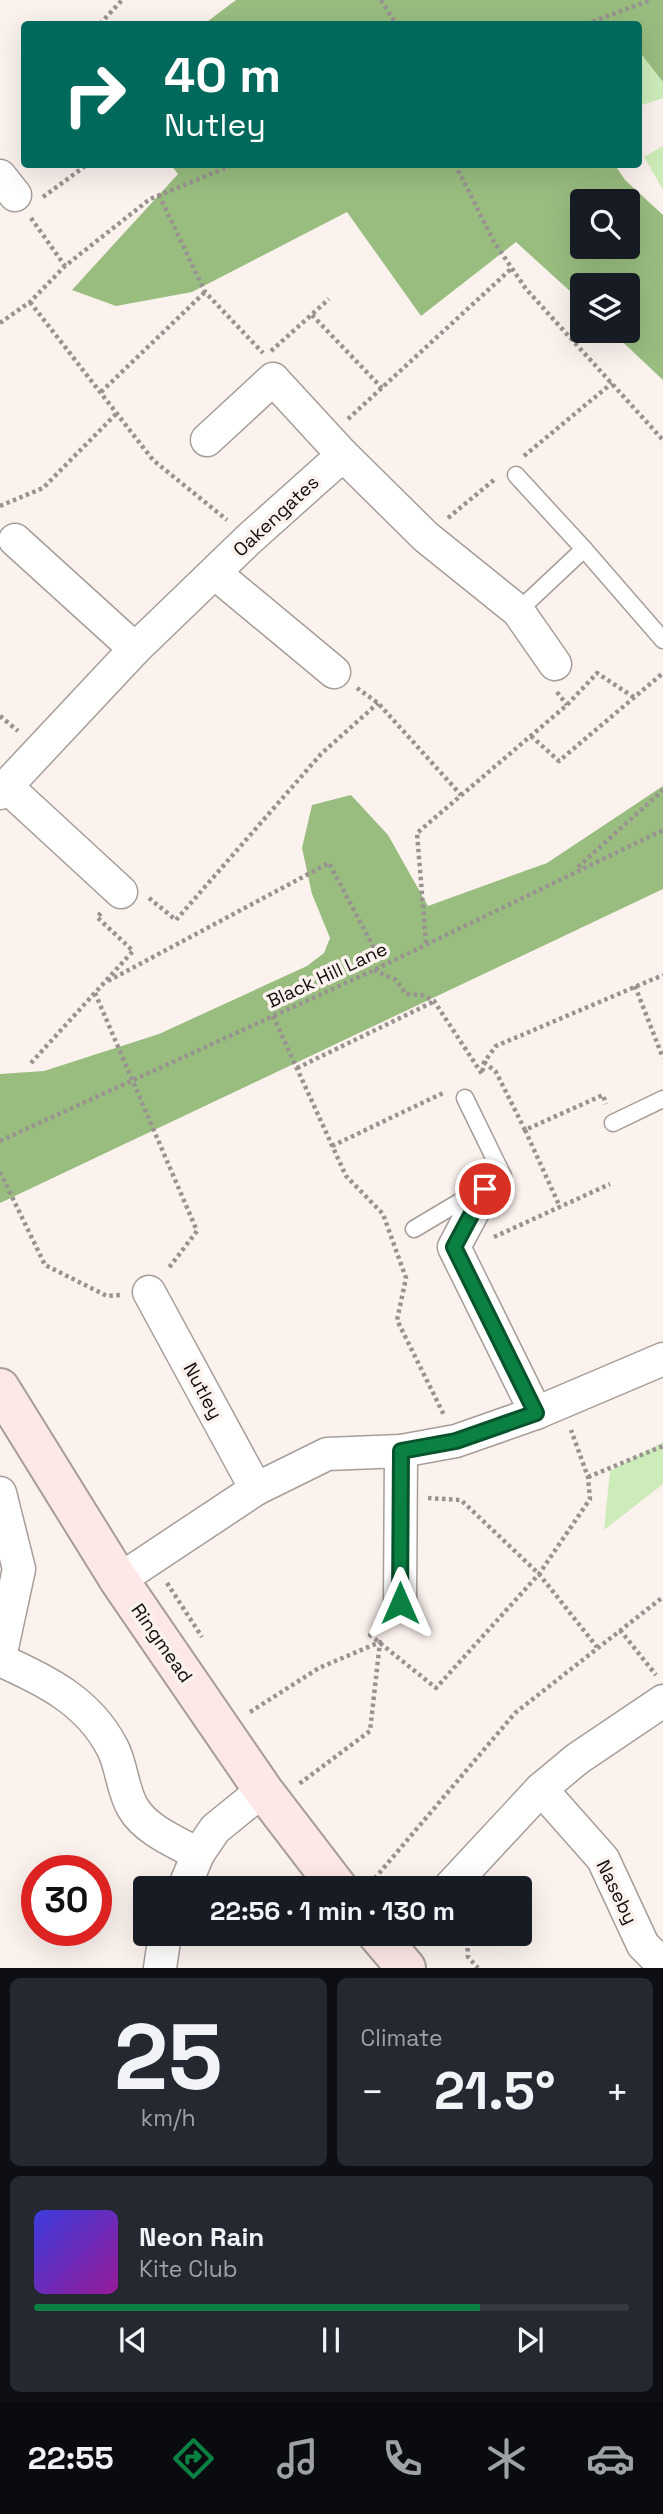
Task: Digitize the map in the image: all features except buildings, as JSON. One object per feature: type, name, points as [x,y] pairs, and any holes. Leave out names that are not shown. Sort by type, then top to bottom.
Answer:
[{"type":"street","points":[[207,440],[273,379],[426,537],[519,611],[555,664]]},
{"type":"street","name":"Oakengates","points":[[3,789],[135,649],[216,574],[335,446]]},
{"type":"street","points":[[15,540],[135,649]]},
{"type":"street","points":[[216,574],[334,672]]},
{"type":"street","points":[[3,789],[121,892]]},
{"type":"street","points":[[485,1189],[454,1247],[549,1408]]},
{"type":"street","name":"Nutley","points":[[149,1292],[256,1489]]},
{"type":"street","points":[[118,1580],[256,1489],[327,1454],[401,1451],[456,1441],[549,1408],[663,1359]]},
{"type":"street","name":"Ringmead","points":[[0,1388],[118,1580],[268,1796],[329,1876]]},
{"type":"street","points":[[400,1603],[401,1451]]},
{"type":"street","points":[[0,1493],[19,1569],[0,1659],[51,1683],[85,1710],[112,1747],[132,1808],[150,1826],[198,1854]]},
{"type":"street","points":[[460,1876],[541,1789],[578,1759],[663,1701]]},
{"type":"street","name":"Naseby","points":[[541,1789],[603,1859],[643,1945],[663,1965]]},
{"type":"street","points":[[189,1876],[198,1854],[215,1829],[268,1796]]},
{"type":"street","points":[[160,1968],[163,1946]]},
{"type":"lane","points":[[516,475],[663,640]]},
{"type":"lane","points":[[519,611],[584,550]]},
{"type":"lane","points":[[414,1229],[503,1176],[465,1098]]},
{"type":"lane","points":[[613,1123],[663,1099]]},
{"type":"path","points":[[103,21],[122,0]]},
{"type":"path","points":[[381,0],[394,21]]},
{"type":"path","points":[[594,21],[651,0]]},
{"type":"path","points":[[65,266],[13,193],[78,168]]},
{"type":"path","points":[[0,323],[30,302],[65,266],[150,199],[225,168]]},
{"type":"path","points":[[457,168],[494,242],[526,289],[663,440]]},
{"type":"path","points":[[159,195],[205,292],[265,356],[329,299]]},
{"type":"path","points":[[335,446],[382,388],[512,268]]},
{"type":"path","points":[[101,392],[205,292]]},
{"type":"path","points":[[30,302],[153,460],[249,539]]},
{"type":"path","points":[[312,315],[382,388]]},
{"type":"path","points":[[0,506],[43,488],[117,413]]},
{"type":"path","points":[[334,672],[378,703],[461,795]]},
{"type":"path","points":[[426,944],[416,833],[567,705],[597,673],[635,698]]},
{"type":"path","points":[[531,736],[559,761],[663,673]]},
{"type":"path","points":[[32,1063],[133,951],[97,917],[121,892],[130,883],[176,920],[321,754],[378,703]]},
{"type":"path","points":[[572,872],[663,790]]},
{"type":"path","name":"Black Hill Lane","points":[[0,1141],[374,970],[663,830]]},
{"type":"path","points":[[104,983],[329,863],[383,965]]},
{"type":"path","points":[[374,970],[396,980],[406,994],[422,995],[434,1002],[482,1074]]},
{"type":"path","points":[[482,1074],[484,1062],[496,1046],[663,975]]},
{"type":"path","points":[[635,986],[663,1058]]},
{"type":"path","points":[[0,1172],[46,1265],[107,1296],[149,1292],[197,1231],[95,993]]},
{"type":"path","points":[[296,1068],[434,1002]]},
{"type":"path","points":[[273,1016],[346,1176],[383,1214],[406,1278],[397,1320],[456,1441]]},
{"type":"path","points":[[484,1062],[496,1072],[526,1130],[560,1207]]},
{"type":"path","points":[[470,1080],[482,1074]]},
{"type":"path","points":[[332,1146],[449,1090]]},
{"type":"path","points":[[526,1130],[603,1095],[613,1123]]},
{"type":"path","points":[[458,1253],[610,1184]]},
{"type":"path","points":[[400,1603],[370,1635],[436,1688],[539,1574],[590,1499],[587,1477],[549,1408]]},
{"type":"path","points":[[587,1477],[663,1446]]},
{"type":"path","points":[[400,1496],[461,1500],[539,1574],[597,1647]]},
{"type":"path","points":[[376,1876],[514,1713],[663,1597]]},
{"type":"path","points":[[620,1630],[663,1684]]},
{"type":"path","points":[[250,1712],[319,1668],[380,1642]]},
{"type":"path","points":[[268,1796],[370,1731],[380,1642]]},
{"type":"path","points":[[468,1946],[468,1957],[478,1968]]},
{"type":"green space","points":[[236,0],[663,0],[663,82],[642,55],[642,21],[208,21]]},
{"type":"green space","points":[[642,35],[663,52],[663,98],[642,105]]},
{"type":"green space","points":[[663,146],[663,190],[644,157]]},
{"type":"green space","points":[[173,168],[617,168],[635,189],[570,189],[570,259],[640,259],[640,194],[663,215],[663,380],[624,343],[640,343],[640,273],[570,273],[570,291],[516,242],[421,316],[347,212],[192,292],[116,306],[72,290],[178,174]]},
{"type":"green space","points":[[663,786],[663,889],[0,1203],[0,1074],[44,1071],[159,1034],[307,966],[324,953],[330,938],[312,894],[302,848],[312,805],[351,795],[388,835],[428,906],[547,863]]},
{"type":"green space","points":[[663,1442],[663,1484],[604,1530],[610,1471]]},
{"type":"route","points":[[400,1603],[401,1451],[456,1441],[536,1413],[454,1247],[485,1189]]}]
